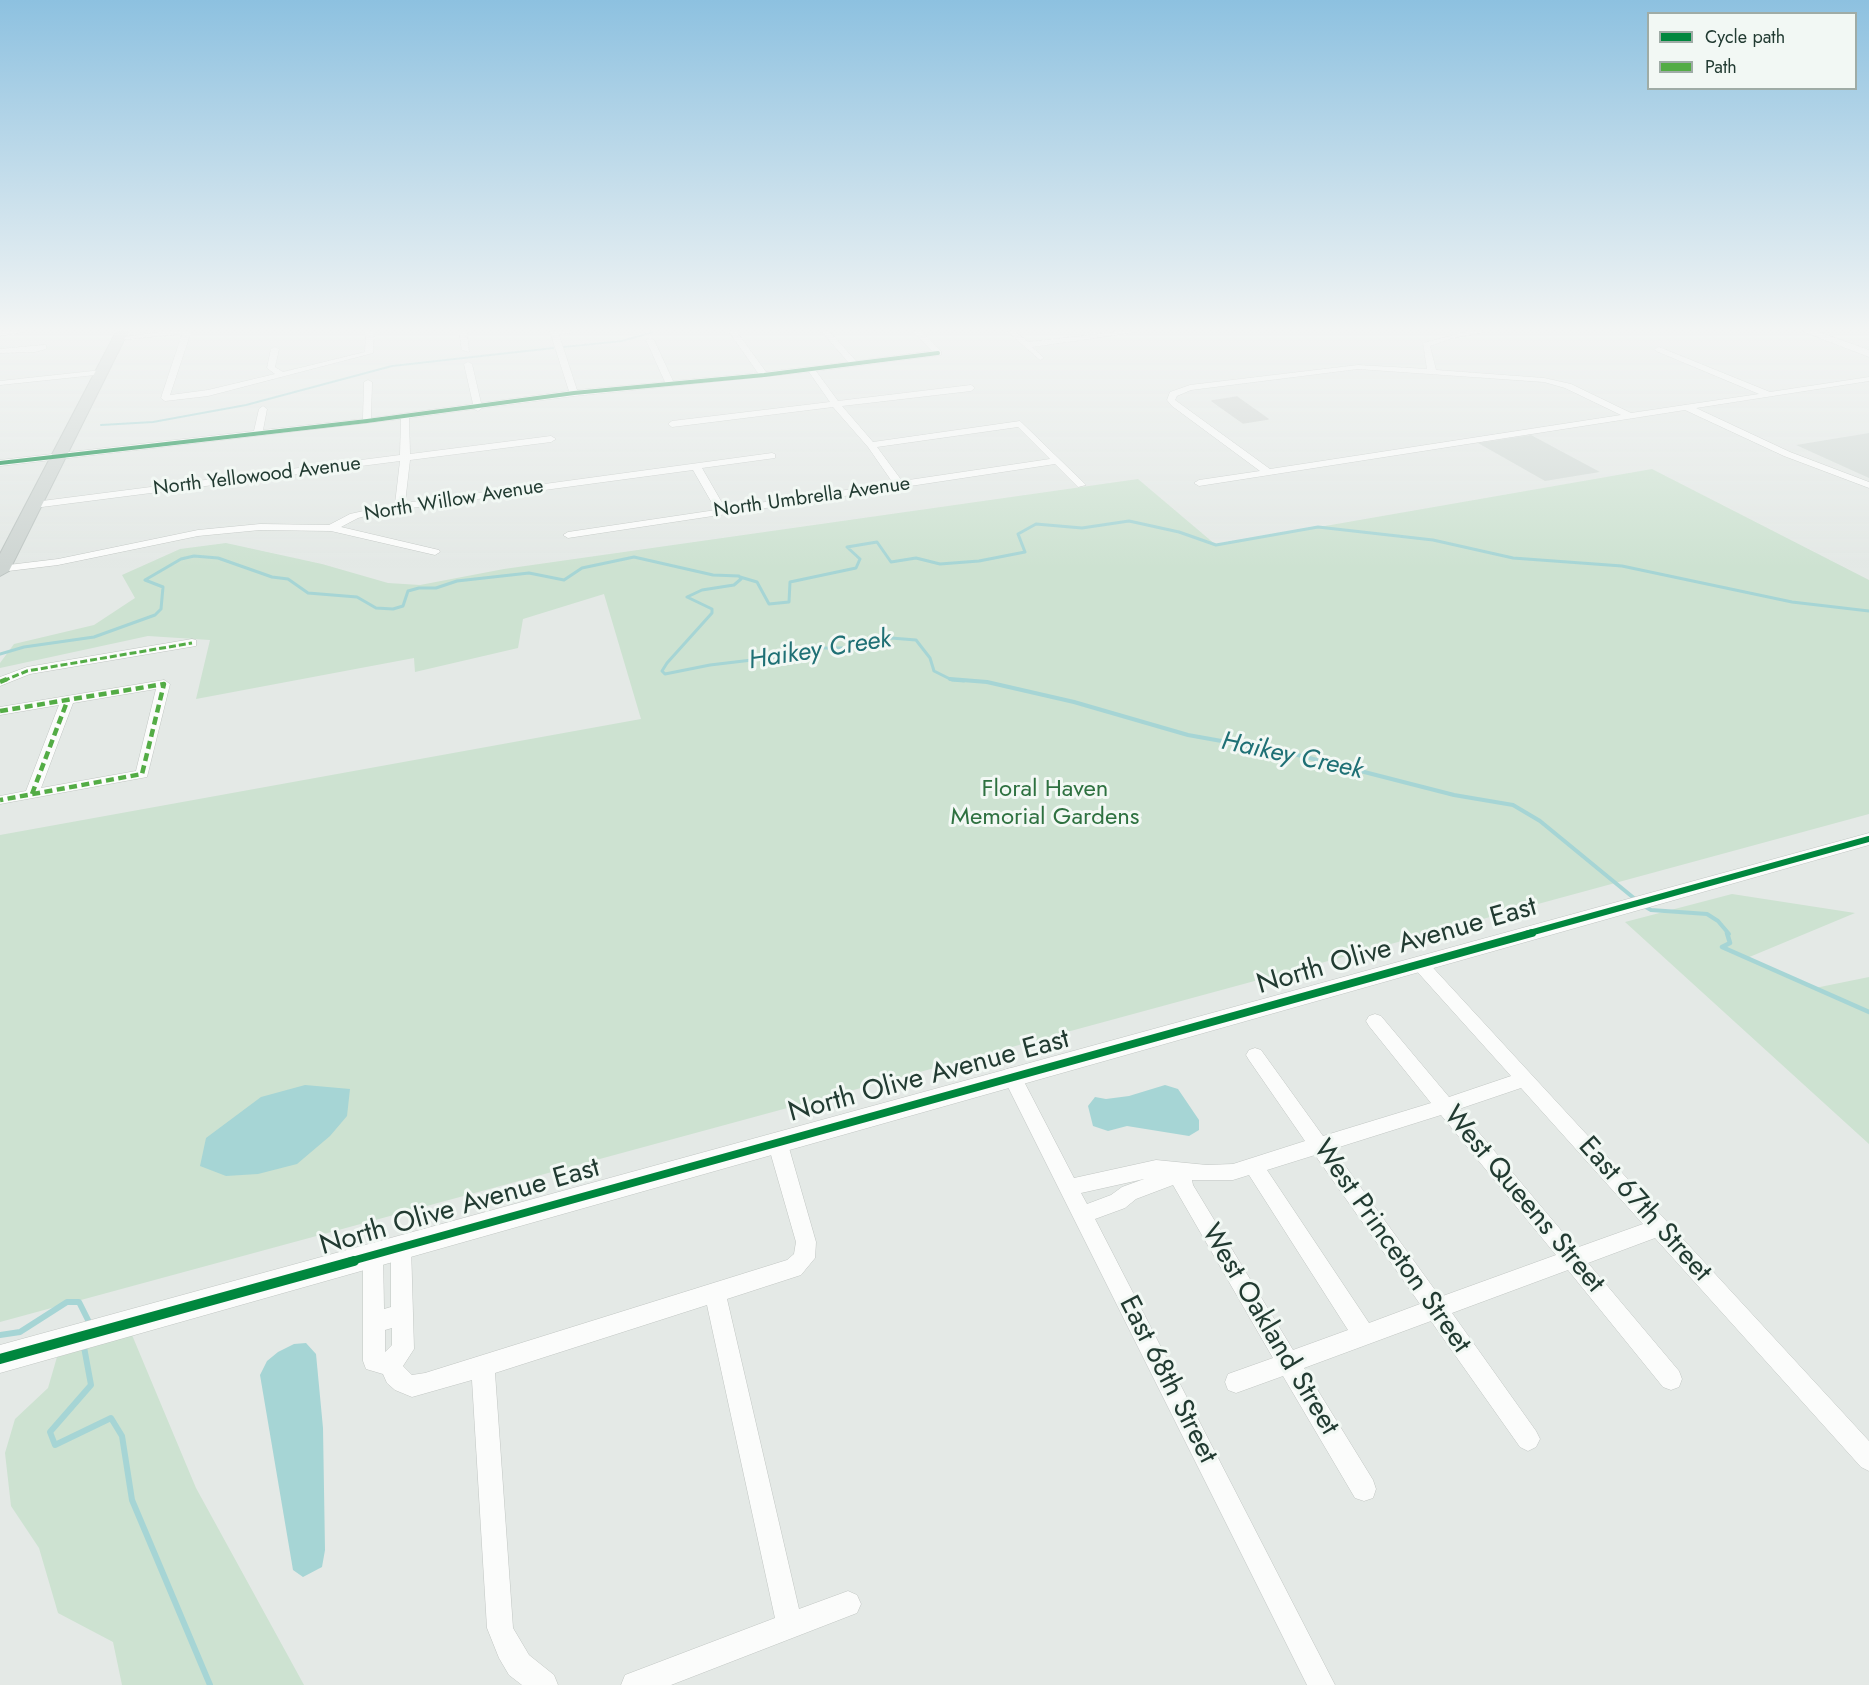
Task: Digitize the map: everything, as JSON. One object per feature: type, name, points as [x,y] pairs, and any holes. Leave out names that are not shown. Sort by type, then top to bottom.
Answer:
[{"type":"main road","points":[[1,568],[82,411]]},
{"type":"street","points":[[258,433],[263,411]]},
{"type":"street","points":[[367,411],[367,421]]},
{"type":"street","points":[[0,463],[457,411]]},
{"type":"street","points":[[672,424],[781,411]]},
{"type":"street","points":[[841,411],[871,445],[900,486]]},
{"type":"street","points":[[1183,411],[1268,472]]},
{"type":"street","points":[[1618,411],[1630,416]]},
{"type":"street","points":[[1199,483],[1669,411]]},
{"type":"street","points":[[1694,411],[1781,451],[1869,485]]},
{"type":"street","points":[[400,506],[405,458],[405,417]]},
{"type":"street","points":[[871,445],[1020,424],[1055,461],[1082,485]]},
{"type":"street","name":"North Yellowood Avenue","points":[[34,505],[551,439]]},
{"type":"street","name":"North Willow Avenue","points":[[1,568],[209,532],[260,527],[330,528],[365,512],[400,506],[772,456]]},
{"type":"street","name":"North Umbrella Avenue","points":[[568,535],[1055,461]]},
{"type":"street","points":[[696,466],[721,510]]},
{"type":"street","points":[[330,528],[435,552]]},
{"type":"street","points":[[0,682],[27,671],[192,643]]},
{"type":"street","points":[[0,711],[164,684],[142,774],[0,800]]},
{"type":"street","points":[[32,794],[68,699]]},
{"type":"street","name":"North Olive Avenue East","points":[[0,1359],[1011,1075],[1869,838]]},
{"type":"street","name":"East 67th Street","points":[[1419,963],[1516,1082],[1659,1227],[1869,1459]]},
{"type":"street","name":"West Queens Street","points":[[1375,1021],[1671,1379]]},
{"type":"street","name":"West Princeton Street","points":[[1255,1055],[1527,1439]]},
{"type":"street","name":"East 68th Street","points":[[1011,1075],[1322,1685]]},
{"type":"street","points":[[1068,1188],[1155,1168],[1216,1173],[1254,1167],[1516,1082]]},
{"type":"street","points":[[391,1364],[395,1375],[412,1386],[425,1384],[786,1272],[804,1258],[806,1242],[777,1141]]},
{"type":"street","points":[[1254,1167],[1364,1335]]},
{"type":"street","points":[[1082,1214],[1118,1202],[1136,1189],[1163,1181],[1180,1170]]},
{"type":"street","name":"West Oakland Street","points":[[1180,1170],[1183,1187],[1364,1489]]},
{"type":"street","points":[[1236,1382],[1659,1227]]},
{"type":"street","points":[[391,1364],[403,1349],[401,1246]]},
{"type":"street","points":[[373,1254],[374,1361],[391,1364]]},
{"type":"street","points":[[715,1294],[790,1626]]},
{"type":"street","points":[[374,1323],[403,1314]]},
{"type":"street","points":[[483,1366],[500,1628],[508,1649],[519,1665],[544,1685]]},
{"type":"street","points":[[635,1685],[848,1604]]},
{"type":"shaded area","points":[[1869,433],[1869,478],[1796,445]]},
{"type":"shaded area","points":[[1531,435],[1600,472],[1545,481],[1478,443]]},
{"type":"green space","name":"Floral Haven Memorial Gardens","points":[[1652,469],[1869,580],[1869,814],[0,1322],[0,835],[641,719],[604,594],[523,619],[518,648],[415,672],[414,658],[196,699],[210,640],[148,636],[0,668],[0,663],[14,644],[94,625],[135,598],[122,575],[180,549],[226,543],[322,564],[388,583],[420,585],[504,569],[1138,479],[1216,545]]},
{"type":"green space","points":[[1732,894],[1855,913],[1747,958],[1815,988],[1869,977],[1869,1144],[1625,922]]},
{"type":"green space","points":[[132,1335],[196,1488],[304,1685],[122,1685],[113,1642],[58,1613],[39,1548],[11,1506],[5,1453],[15,1419],[48,1388],[57,1357]]},
{"type":"water","points":[[305,1085],[350,1089],[347,1116],[330,1136],[297,1164],[258,1174],[226,1176],[200,1166],[206,1138],[261,1097]]},
{"type":"water","points":[[1165,1085],[1178,1089],[1199,1120],[1199,1130],[1189,1136],[1127,1126],[1108,1131],[1093,1126],[1088,1106],[1095,1097],[1106,1099],[1129,1096]]},
{"type":"water","points":[[306,1343],[316,1354],[323,1428],[325,1550],[322,1567],[303,1577],[293,1570],[260,1375],[267,1361],[278,1352],[294,1344]]},
{"type":"building","points":[[1226,411],[1256,411],[1268,419],[1243,423]]},
{"type":"waterway","points":[[101,425],[153,422],[215,411]]},
{"type":"waterway","points":[[740,577],[757,582],[769,604],[789,602],[790,582],[856,568],[860,559],[847,547],[877,542],[891,562],[916,558],[940,564],[979,561],[1025,552],[1018,534],[1036,524],[1082,528],[1129,521],[1179,532],[1216,545],[1318,527],[1433,540],[1513,558],[1622,566],[1792,602],[1869,611]]},
{"type":"waterway","name":"Haikey Creek","points":[[0,654],[24,647],[94,637],[155,615],[161,609],[163,587],[145,580],[181,559],[194,556],[218,558],[272,577],[288,579],[308,593],[357,597],[376,608],[393,609],[403,606],[408,591],[419,588],[436,588],[457,581],[529,573],[564,580],[582,568],[634,557],[713,575],[739,576],[741,579],[734,585],[702,590],[687,597],[712,609],[712,613],[667,663],[662,671],[665,674],[710,665],[794,655],[810,648],[843,648],[891,638],[916,640],[930,658],[934,671],[950,679]]},
{"type":"waterway","name":"Haikey Creek","points":[[950,679],[987,682],[1074,702],[1188,735],[1294,754],[1454,795],[1513,805],[1540,821],[1635,899]]},
{"type":"waterway","name":"Haikey Creek","points":[[950,679],[964,681]]},
{"type":"waterway","name":"Haikey Creek","points":[[1644,906],[1651,910],[1707,914],[1718,921],[1729,934]]},
{"type":"waterway","name":"Haikey Creek","points":[[1727,933],[1730,943],[1722,947],[1869,1012]]},
{"type":"waterway","points":[[0,1335],[20,1332],[67,1302],[79,1302],[88,1320]]},
{"type":"waterway","points":[[84,1347],[91,1385],[50,1432],[55,1445],[111,1418],[122,1436],[132,1500],[210,1685]]},
{"type":"marked path","points":[[0,682],[27,671],[192,643]]},
{"type":"marked path","points":[[0,711],[164,684],[142,774],[0,800]]},
{"type":"marked path","points":[[32,794],[68,699]]},
{"type":"cycle path","points":[[0,463],[444,411]]},
{"type":"cycle path","points":[[0,1359],[1869,839]]}]
